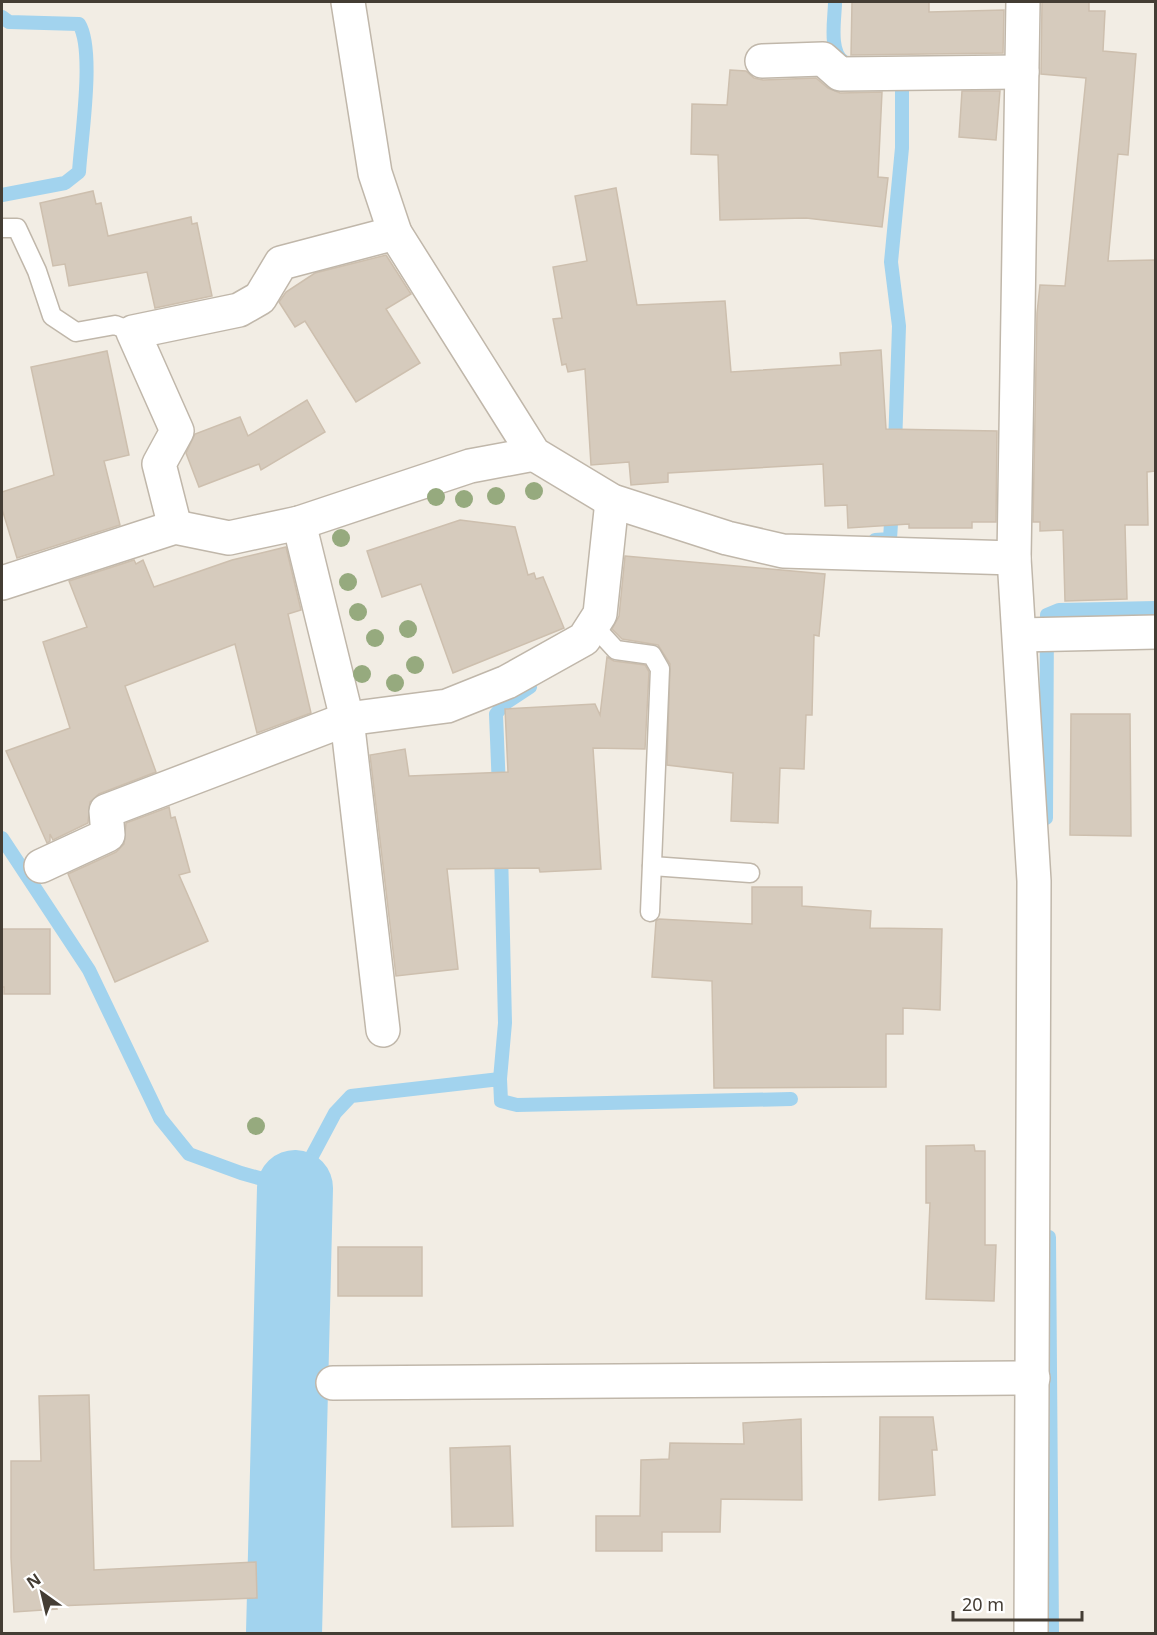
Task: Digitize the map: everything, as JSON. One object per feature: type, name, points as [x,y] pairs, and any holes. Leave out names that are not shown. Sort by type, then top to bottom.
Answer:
[{"type":"street","points":[[348,2],[375,173],[395,233],[534,454],[612,501],[727,538],[783,551],[1014,558]]},
{"type":"street","points":[[1023,2],[1014,558],[1024,635],[1034,881],[1031,1634]]},
{"type":"street","points":[[762,61],[823,59],[840,74],[1022,72]]},
{"type":"street","points":[[175,527],[159,464],[177,431],[134,332],[239,309],[260,298],[281,263],[395,233]]},
{"type":"street","points":[[2,583],[175,527],[230,538],[299,523],[470,466],[534,454]]},
{"type":"street","points":[[41,866],[108,835],[106,811],[347,719],[447,706],[507,682],[584,639],[600,614],[612,501]]},
{"type":"street","points":[[299,523],[347,719],[383,1030]]},
{"type":"street","points":[[1024,635],[1155,632]]},
{"type":"street","points":[[333,1383],[1033,1378]]},
{"type":"lane","points":[[2,228],[17,228],[37,272],[52,316],[76,332],[115,325],[134,332]]},
{"type":"lane","points":[[593,625],[616,650],[652,655],[660,669],[650,912]]},
{"type":"lane","points":[[652,866],[750,873]]},
{"type":"building","points":[[852,2],[929,2],[929,12],[1004,10],[1003,53],[851,55]]},
{"type":"building","points":[[1042,2],[1089,2],[1089,11],[1105,11],[1103,51],[1136,54],[1128,155],[1118,154],[1108,261],[1155,260],[1155,471],[1147,472],[1148,525],[1125,525],[1127,599],[1065,601],[1063,530],[1040,531],[1040,522],[1033,522],[1037,313],[1040,285],[1065,286],[1086,78],[1041,74]]},
{"type":"building","points":[[730,70],[746,71],[754,78],[763,80],[816,78],[828,88],[840,93],[882,92],[878,177],[888,178],[882,227],[806,218],[720,220],[718,155],[691,154],[692,104],[727,105]]},
{"type":"building","points":[[962,91],[1000,91],[996,140],[959,137]]},
{"type":"building","points":[[616,188],[637,305],[725,301],[731,372],[841,365],[840,353],[881,350],[886,429],[997,431],[996,522],[972,522],[972,528],[909,528],[909,524],[848,528],[847,505],[825,506],[823,464],[668,473],[668,482],[631,485],[629,462],[591,465],[585,369],[568,372],[566,364],[562,365],[553,319],[562,318],[553,267],[587,261],[575,196]]},
{"type":"building","points":[[93,191],[96,204],[101,203],[108,236],[191,217],[192,224],[197,223],[212,296],[155,308],[147,272],[69,286],[65,264],[53,266],[40,203]]},
{"type":"building","points":[[386,255],[411,294],[386,309],[420,363],[356,402],[305,321],[295,327],[279,302],[286,292],[315,273]]},
{"type":"building","points":[[107,351],[129,455],[104,461],[120,525],[17,558],[2,509],[2,492],[54,475],[31,367]]},
{"type":"building","points":[[307,400],[325,432],[261,470],[259,464],[199,487],[186,453],[195,434],[240,417],[248,436]]},
{"type":"building","points":[[460,520],[515,527],[528,575],[534,573],[536,579],[543,577],[564,628],[453,673],[421,584],[382,597],[367,551]]},
{"type":"building","points":[[286,547],[301,610],[288,614],[311,713],[257,733],[235,644],[125,686],[156,772],[99,794],[90,802],[88,823],[53,840],[50,834],[50,841],[47,843],[6,751],[70,728],[43,642],[87,627],[69,581],[134,560],[136,564],[143,560],[154,587],[232,560]]},
{"type":"building","points":[[625,556],[825,574],[819,636],[814,635],[812,715],[806,715],[804,769],[780,768],[778,823],[731,821],[733,773],[667,765],[670,664],[658,645],[622,639],[612,629],[619,616]]},
{"type":"building","points":[[607,657],[614,661],[645,665],[649,672],[645,749],[593,748],[601,869],[540,872],[539,868],[447,869],[458,969],[396,976],[370,755],[405,749],[409,776],[508,772],[505,709],[595,704],[600,715]]},
{"type":"building","points":[[1071,714],[1130,714],[1131,836],[1070,835]]},
{"type":"building","points":[[169,807],[171,818],[175,817],[190,872],[179,875],[208,941],[115,982],[68,874],[116,852],[124,844],[126,823]]},
{"type":"building","points":[[752,887],[802,887],[802,906],[871,911],[870,928],[942,929],[940,1010],[903,1008],[903,1034],[886,1034],[886,1087],[714,1088],[712,981],[652,977],[656,921],[659,919],[752,924]]},
{"type":"building","points":[[2,929],[50,929],[50,994],[4,994]]},
{"type":"building","points":[[974,1145],[975,1151],[985,1151],[985,1245],[996,1245],[994,1301],[926,1299],[930,1203],[926,1203],[926,1146]]},
{"type":"building","points":[[338,1247],[422,1247],[422,1296],[338,1296]]},
{"type":"building","points":[[89,1395],[94,1570],[256,1562],[257,1598],[56,1606],[57,1609],[14,1612],[11,1558],[11,1461],[41,1461],[39,1396]]},
{"type":"building","points":[[880,1417],[933,1417],[937,1450],[932,1450],[935,1495],[879,1500]]},
{"type":"building","points":[[801,1419],[802,1500],[721,1499],[720,1532],[662,1532],[662,1551],[596,1551],[596,1516],[640,1516],[641,1460],[669,1459],[670,1443],[744,1444],[743,1423]]},
{"type":"building","points":[[510,1446],[513,1526],[452,1527],[450,1448]]},
{"type":"waterway","points":[[835,2],[834,43],[839,57],[844,62]]},
{"type":"waterway","points":[[2,17],[9,22],[79,24],[84,36],[87,73],[79,172],[65,183],[2,195]]},
{"type":"waterway","points":[[895,446],[899,326],[891,262],[902,148],[902,82],[899,74]]},
{"type":"waterway","points":[[875,540],[890,539],[892,507]]},
{"type":"waterway","points":[[1046,818],[1047,615],[1059,610],[1156,608]]},
{"type":"waterway","points":[[499,789],[496,714],[504,704],[530,687]]},
{"type":"waterway","points":[[2,838],[89,970],[160,1118],[189,1154],[241,1173],[295,1188],[335,1113],[351,1096],[500,1079],[501,1101],[517,1105],[791,1099]]},
{"type":"waterway","points":[[500,1079],[505,1023],[501,850]]},
{"type":"waterway","points":[[284,1634],[295,1188]]},
{"type":"waterway","points":[[1049,1237],[1052,1634]]}]
